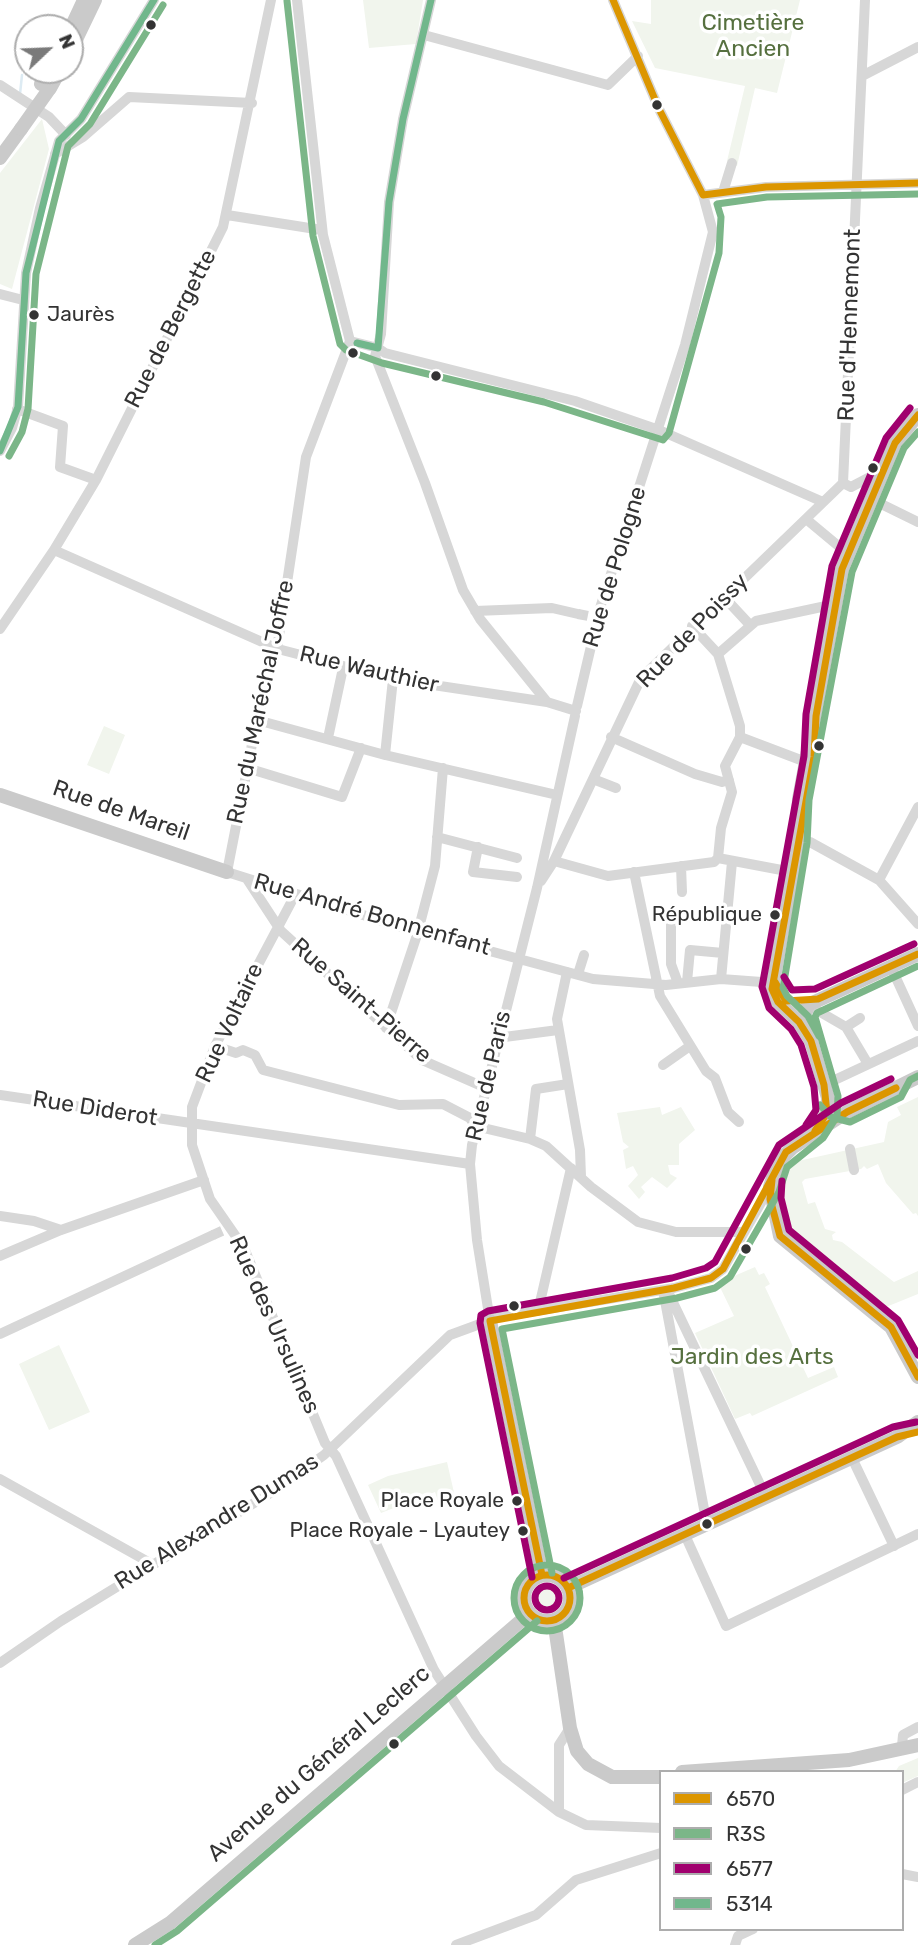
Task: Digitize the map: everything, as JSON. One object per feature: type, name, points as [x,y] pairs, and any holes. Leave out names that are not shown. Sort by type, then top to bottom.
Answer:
[{"type":"main road","points":[[84,23],[95,0]]},
{"type":"main road","points":[[0,158],[17,127],[46,86]]},
{"type":"main road","points":[[0,142],[17,127]]},
{"type":"main road","points":[[808,1036],[774,995],[778,989],[792,872],[802,828],[808,767],[834,608],[848,554],[895,443],[918,415]]},
{"type":"main road","name":"Rue de Mareil","points":[[0,795],[226,872]]},
{"type":"main road","points":[[778,989],[786,1001],[813,1001],[918,954]]},
{"type":"main road","points":[[813,1001],[804,1017],[808,1036],[826,1091],[836,1108],[847,1112]]},
{"type":"main road","points":[[918,1077],[847,1112],[786,1152],[770,1187],[774,1220],[785,1243],[891,1326],[918,1377]]},
{"type":"main road","points":[[815,1131],[827,1113],[826,1091]]},
{"type":"main road","points":[[490,1321],[542,1576]]},
{"type":"main road","points":[[568,1588],[897,1437],[918,1423]]},
{"type":"main road","points":[[897,1437],[918,1432]]},
{"type":"main road","points":[[542,1576],[556,1576],[568,1588],[568,1608],[554,1620],[541,1620],[530,1613],[525,1601],[527,1588],[542,1576]]},
{"type":"main road","name":"Avenue du Général Leclerc","points":[[135,1945],[170,1923],[530,1613]]},
{"type":"main road","points":[[554,1620],[569,1728],[577,1751],[600,1772],[627,1779],[659,1775]]},
{"type":"main road","points":[[561,1664],[576,1736],[589,1760],[616,1775],[659,1775]]},
{"type":"main road","points":[[708,1770],[866,1758],[918,1748]]},
{"type":"main road","points":[[760,1770],[866,1762],[918,1748]]},
{"type":"street","points":[[0,451],[12,428],[17,410],[23,300],[40,208],[59,141],[81,118],[154,0]]},
{"type":"street","name":"Rue de Bergette","points":[[0,629],[54,550],[96,480],[227,215],[271,0]]},
{"type":"street","points":[[297,0],[322,230],[351,341],[378,348],[385,353],[547,392],[659,430],[824,502]]},
{"type":"street","points":[[431,0],[403,118],[389,202],[378,348],[375,356],[428,492],[457,577],[475,611],[547,702]]},
{"type":"street","name":"Rue de Pologne","points":[[537,888],[565,746],[607,592],[659,430],[713,232],[703,195],[659,109],[613,0]]},
{"type":"street","name":"Rue d'Hennemont","points":[[847,485],[856,185],[865,0]]},
{"type":"street","points":[[424,35],[608,85],[638,56]]},
{"type":"street","points":[[862,76],[918,47]]},
{"type":"street","points":[[0,85],[49,117],[66,135]]},
{"type":"street","points":[[55,154],[83,137],[130,97],[252,103]]},
{"type":"street","points":[[723,191],[732,163]]},
{"type":"street","points":[[703,195],[723,191],[918,183]]},
{"type":"street","points":[[227,215],[322,230]]},
{"type":"street","points":[[0,293],[23,300]]},
{"type":"street","name":"Rue du Maréchal Joffre","points":[[226,872],[257,720],[277,649],[306,457],[351,341]]},
{"type":"street","points":[[17,410],[63,426],[60,467],[96,480]]},
{"type":"street","name":"Rue de Poissy","points":[[537,888],[554,861],[641,678],[692,626],[824,502],[847,485],[872,476],[883,454],[895,443]]},
{"type":"street","points":[[871,499],[918,522]]},
{"type":"street","points":[[806,519],[848,554]]},
{"type":"street","name":"Rue Wauthier","points":[[54,550],[277,649],[342,668],[547,702],[576,711]]},
{"type":"street","points":[[724,597],[750,625]]},
{"type":"street","points":[[475,611],[552,608],[578,614]]},
{"type":"street","points":[[718,654],[750,625],[768,618],[834,608]]},
{"type":"street","points":[[554,861],[608,876],[714,862],[718,858],[720,828],[732,792],[725,766],[740,737],[740,726],[718,654],[692,626]]},
{"type":"street","points":[[328,738],[342,668]]},
{"type":"street","points":[[385,755],[393,678]]},
{"type":"street","points":[[257,720],[385,755],[557,795]]},
{"type":"street","points":[[611,737],[695,774],[722,782],[729,780]]},
{"type":"street","points":[[740,737],[808,767]]},
{"type":"street","points":[[247,768],[342,797],[361,748]]},
{"type":"street","points":[[386,1028],[435,866],[443,768]]},
{"type":"street","points":[[593,779],[617,788]]},
{"type":"street","points":[[879,880],[918,807]]},
{"type":"street","points":[[437,837],[517,858]]},
{"type":"street","points":[[797,841],[810,842],[879,880],[918,924]]},
{"type":"street","points":[[478,847],[473,872],[517,877]]},
{"type":"street","points":[[718,858],[792,872]]},
{"type":"street","points":[[721,979],[732,862]]},
{"type":"street","points":[[681,866],[682,892]]},
{"type":"street","name":"Rue André Bonnenfant","points":[[226,872],[417,931],[572,973],[616,982],[682,983],[721,979],[778,989]]},
{"type":"street","points":[[634,872],[660,996],[706,1071],[715,1077],[728,1112],[739,1122]]},
{"type":"street","name":"Rue Saint-Pierre","points":[[247,879],[278,926],[422,1060],[486,1088]]},
{"type":"street","name":"Rue de Paris","points":[[490,1321],[477,1240],[470,1164],[475,1126],[517,956],[537,888]]},
{"type":"street","name":"Rue Voltaire","points":[[190,1124],[192,1107],[215,1046],[295,895]]},
{"type":"street","points":[[682,983],[671,964],[671,920],[698,915]]},
{"type":"street","points":[[682,983],[690,950],[723,953]]},
{"type":"street","points":[[580,1177],[580,1150],[558,1030],[558,1010],[572,973],[584,955]]},
{"type":"street","points":[[891,967],[918,1026]]},
{"type":"street","points":[[813,1001],[846,1027],[868,1064]]},
{"type":"street","points":[[846,1027],[860,1018]]},
{"type":"street","points":[[497,1038],[558,1030]]},
{"type":"street","points":[[826,1091],[868,1064],[918,1041]]},
{"type":"street","points":[[215,1046],[255,1055],[263,1070],[399,1105],[443,1104],[470,1118],[475,1126],[530,1139],[546,1146],[638,1223],[676,1232],[744,1232],[770,1187]]},
{"type":"street","points":[[663,1065],[690,1046]]},
{"type":"street","points":[[530,1139],[536,1089],[568,1084]]},
{"type":"street","name":"Rue Diderot","points":[[0,1095],[470,1164]]},
{"type":"street","name":"Rue des Ursulines","points":[[190,1124],[192,1145],[210,1199],[227,1228],[244,1248],[325,1443],[379,1546],[434,1670],[446,1684],[476,1736],[511,1777],[538,1800],[559,1812],[586,1825],[659,1828]]},
{"type":"street","points":[[850,1149],[854,1170]]},
{"type":"street","points":[[538,1311],[570,1168]]},
{"type":"street","points":[[0,1256],[61,1230],[204,1180]]},
{"type":"street","points":[[757,1209],[774,1220]]},
{"type":"street","points":[[0,1216],[34,1221],[61,1230]]},
{"type":"street","name":"Rue Alexandre Dumas","points":[[0,1663],[152,1564],[272,1492],[330,1449],[408,1378],[450,1335],[490,1321],[696,1283],[723,1269],[744,1232]]},
{"type":"street","points":[[0,1334],[213,1235]]},
{"type":"street","points":[[665,1290],[766,1497]]},
{"type":"street","points":[[665,1290],[707,1525]]},
{"type":"street","points":[[852,1458],[894,1546]]},
{"type":"street","points":[[0,1479],[152,1564]]},
{"type":"street","points":[[685,1535],[726,1626],[918,1534]]},
{"type":"street","points":[[902,1746],[903,1735],[918,1727]]},
{"type":"street","points":[[559,1812],[559,1745],[569,1728]]},
{"type":"street","points":[[456,1945],[536,1915],[576,1880],[659,1854]]},
{"type":"street","points":[[735,1945],[738,1936],[749,1931]]},
{"type":"green space","points":[[363,0],[423,0],[416,44],[369,48]]},
{"type":"green space","name":"Cimetière Ancien","points":[[651,0],[800,0],[777,93],[755,88],[737,166],[727,161],[745,86],[655,68],[632,21],[651,24]]},
{"type":"green space","points":[[42,119],[49,149],[12,289],[0,284],[0,173]]},
{"type":"green space","points":[[104,726],[125,735],[109,774],[87,765]]},
{"type":"green space","points":[[918,1097],[918,1216],[913,1214],[886,1183],[878,1164],[867,1169],[864,1166],[861,1169],[805,1179],[802,1182],[808,1204],[815,1202],[825,1229],[836,1232],[832,1235],[833,1240],[842,1242],[894,1282],[918,1271],[918,1294],[886,1307],[793,1238],[781,1191],[789,1163],[884,1142],[888,1122],[901,1115],[897,1107]]},
{"type":"green space","points":[[660,1107],[662,1115],[681,1107],[695,1130],[679,1144],[679,1165],[668,1165],[670,1174],[677,1178],[667,1188],[652,1177],[641,1187],[645,1192],[639,1199],[628,1186],[638,1175],[633,1166],[626,1169],[623,1150],[629,1147],[623,1142],[617,1113]]},
{"type":"green space","name":"Jardin des Arts","points":[[755,1267],[759,1275],[764,1273],[770,1284],[765,1287],[808,1378],[834,1367],[838,1377],[752,1416],[750,1413],[735,1419],[695,1333],[734,1316],[718,1283]]},
{"type":"green space","points":[[59,1345],[90,1412],[49,1430],[19,1364]]},
{"type":"green space","points":[[447,1462],[455,1497],[439,1504],[435,1492],[381,1513],[368,1485],[388,1476]]},
{"type":"green space","points":[[546,1585],[555,1587],[562,1599],[559,1608],[547,1613],[536,1607],[533,1598],[537,1589]]},
{"type":"green space","points":[[918,1758],[918,1776],[904,1782],[904,1770],[896,1770],[899,1766]]},
{"type":"waterway","points":[[20,94],[21,84]]},
{"type":"tunnel","points":[[578,614],[598,618]]},
{"type":"tunnel","points":[[213,1235],[224,1230]]},
{"type":"transit line","name":"5314","points":[[0,451],[18,407],[26,273],[59,141],[81,119],[154,0]]},
{"type":"transit line","name":"5314","points":[[357,343],[378,348],[389,202],[403,119],[431,0]]},
{"type":"transit line","name":"6570","points":[[613,0],[659,109],[703,195],[766,187],[918,183]]},
{"type":"transit line","name":"R3S","points":[[287,1],[313,236],[340,344],[346,350],[382,363],[544,402],[663,440],[669,433],[719,253],[721,217],[717,204],[767,197],[918,194]]},
{"type":"transit line","name":"R3S","points":[[9,456],[22,432],[28,409],[36,274],[68,146],[90,124],[163,5]]},
{"type":"transit line","name":"6577","points":[[806,1125],[816,1110],[814,1087],[801,1045],[791,1029],[769,1008],[762,987],[804,756],[806,714],[832,566],[886,438],[910,408]]},
{"type":"transit line","name":"6570","points":[[815,1131],[827,1113],[824,1085],[811,1041],[799,1022],[778,1002],[772,989],[814,757],[816,716],[842,569],[895,443],[918,415]]},
{"type":"transit line","name":"R3S","points":[[819,1036],[808,1016],[787,996],[783,988],[807,843],[809,800],[852,572],[904,448],[918,432]]},
{"type":"transit line","name":"6577","points":[[784,977],[792,990],[815,989],[914,944]]},
{"type":"transit line","name":"6570","points":[[775,982],[786,1001],[818,999],[918,954]]},
{"type":"transit line","name":"R3S","points":[[552,1573],[502,1329],[677,1298],[715,1288],[730,1277],[779,1192],[787,1167],[823,1138],[837,1116],[838,1096],[815,1017],[817,1013],[918,966]]},
{"type":"transit line","name":"R3S","points":[[820,1105],[831,1117],[850,1122],[901,1097],[910,1080],[918,1076]]},
{"type":"transit line","name":"6577","points":[[532,1577],[480,1323],[481,1315],[488,1311],[672,1278],[706,1268],[715,1262],[779,1145],[841,1103],[891,1079]]},
{"type":"transit line","name":"6570","points":[[542,1575],[490,1321],[674,1288],[711,1278],[723,1269],[786,1152],[847,1112],[896,1088]]},
{"type":"transit line","name":"6570","points":[[772,1180],[770,1199],[780,1236],[891,1327],[918,1377]]},
{"type":"transit line","name":"6577","points":[[782,1181],[781,1198],[789,1230],[898,1320],[918,1355]]},
{"type":"transit line","name":"6577","points":[[564,1578],[893,1427],[916,1422]]},
{"type":"transit line","name":"6570","points":[[568,1588],[897,1437],[918,1432]]},
{"type":"transit line","name":"R3S","points":[[540,1565],[554,1565],[566,1570],[575,1579],[580,1598],[578,1611],[571,1622],[554,1631],[540,1631],[528,1626],[519,1617],[514,1605],[514,1591],[519,1579],[528,1570],[540,1565]]},
{"type":"transit line","name":"6570","points":[[547,1575],[563,1582],[570,1598],[563,1614],[547,1621],[531,1614],[524,1598],[531,1582],[547,1575]]},
{"type":"transit line","name":"6577","points":[[547,1586],[556,1589],[559,1598],[556,1607],[547,1610],[538,1607],[535,1598],[538,1589],[547,1586]]},
{"type":"transit line","name":"R3S","points":[[155,1945],[177,1931],[537,1621]]},
{"type":"place","name":"Jaurès","points":[[34,315]]},
{"type":"place","name":"République","points":[[775,915]]},
{"type":"place","name":"Place Royale","points":[[517,1501]]},
{"type":"place","name":"Place Royale - Lyautey","points":[[523,1531]]}]
